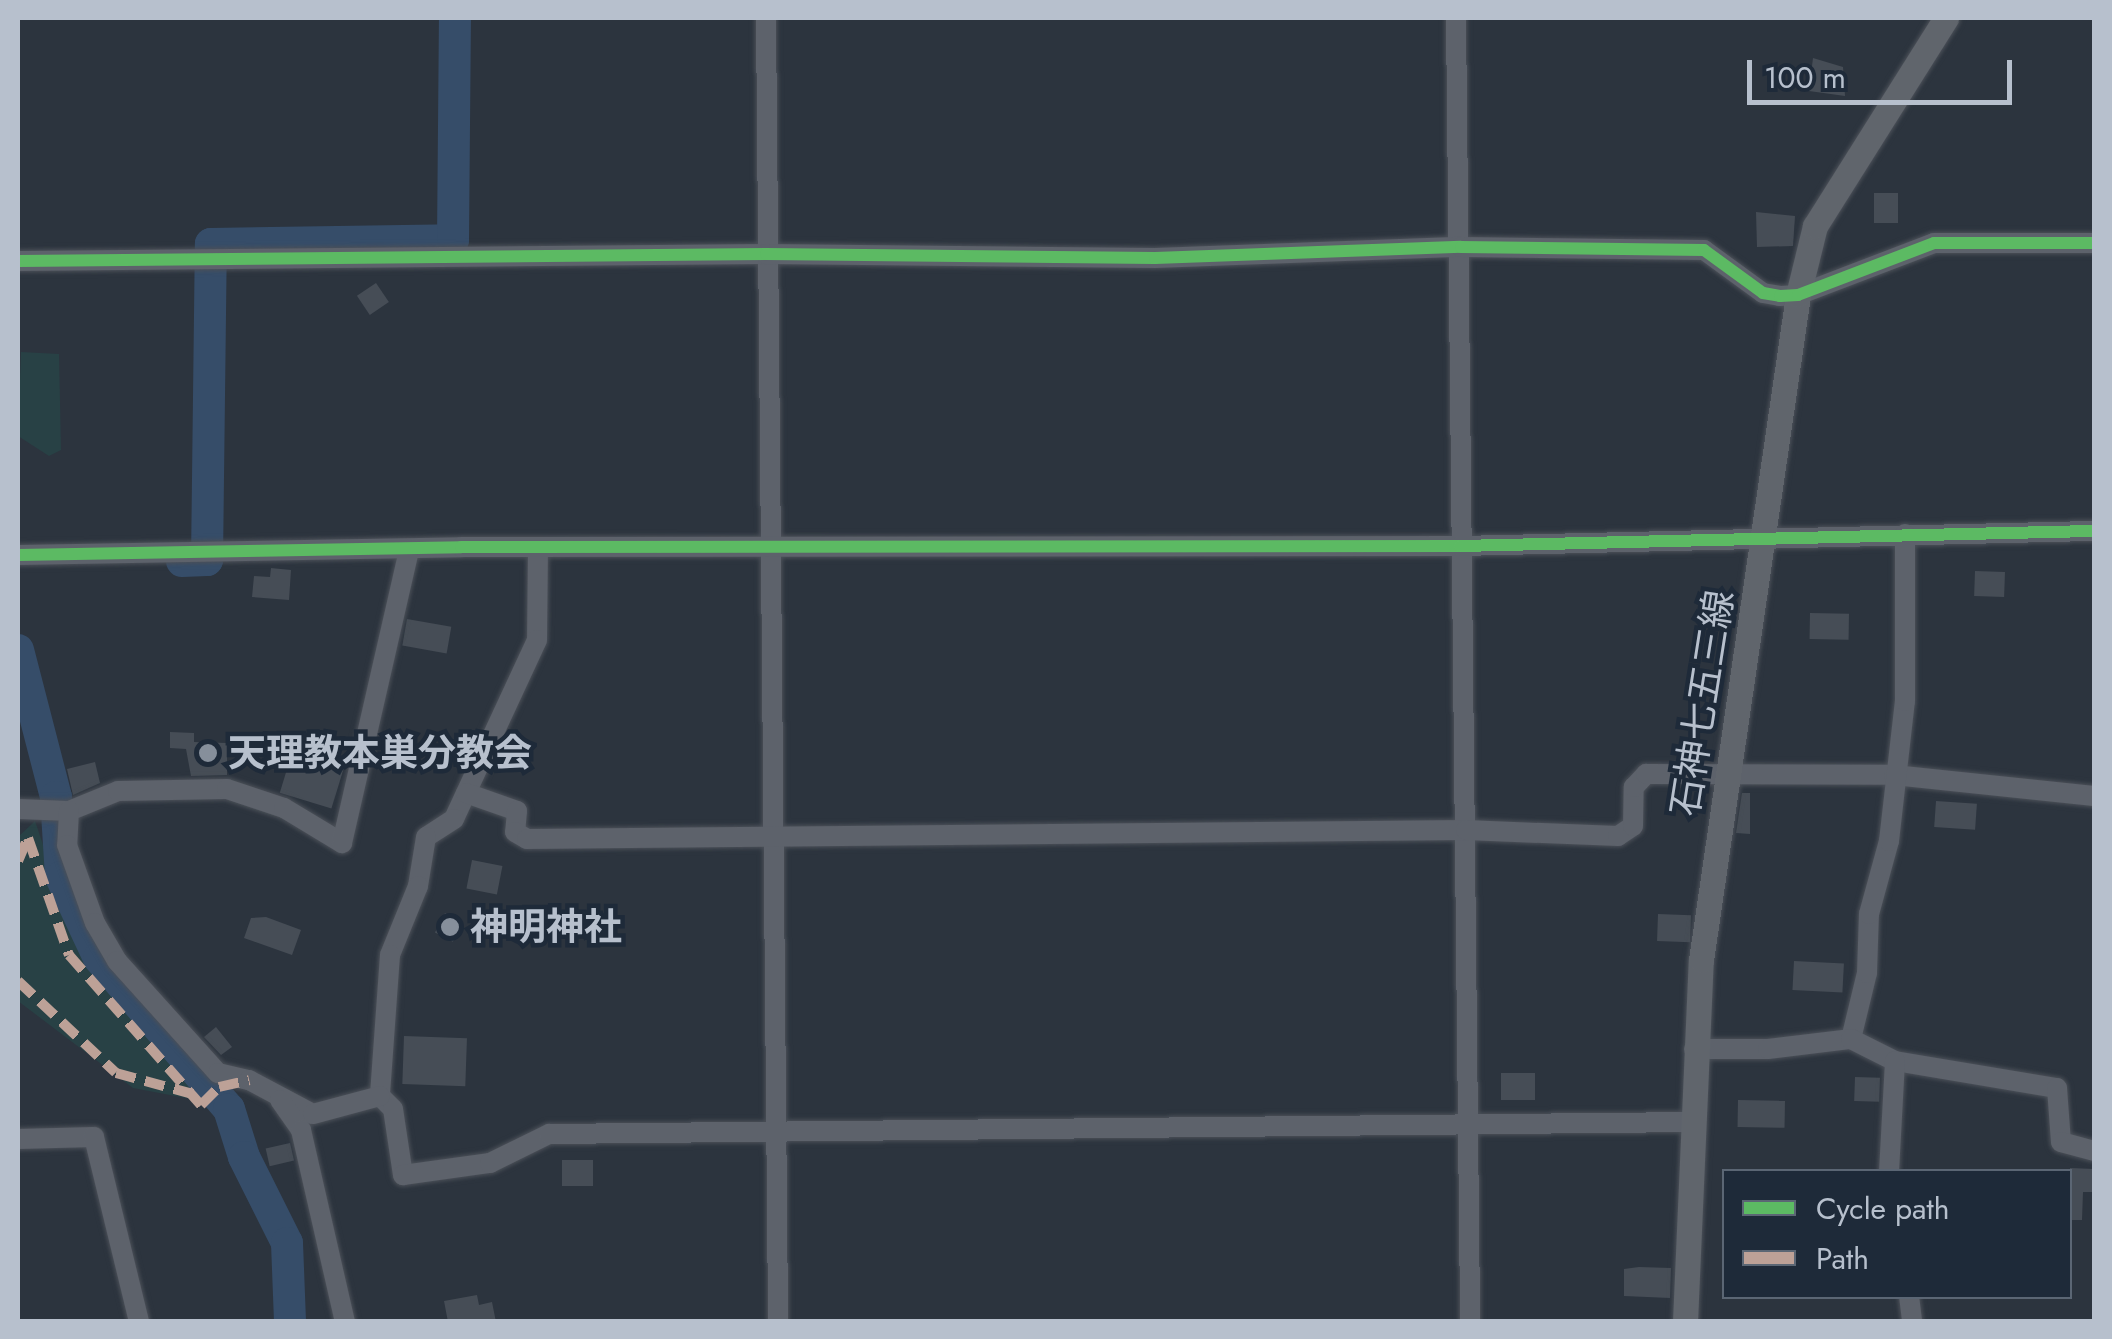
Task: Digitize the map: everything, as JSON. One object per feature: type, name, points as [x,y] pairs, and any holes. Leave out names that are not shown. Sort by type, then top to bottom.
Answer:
[{"type":"main road","name":"石神七五三線","points":[[1685,1322],[1694,1049],[1729,773],[1798,295],[1815,226],[1946,18]]},
{"type":"street","points":[[766,18],[778,1322]]},
{"type":"street","points":[[1456,18],[1470,1322]]},
{"type":"street","points":[[18,261],[766,254],[1154,258],[1461,246],[1704,250],[1763,293],[1798,295],[1934,243],[2094,243]]},
{"type":"street","points":[[18,555],[538,547],[1460,546],[2094,531]]},
{"type":"street","points":[[1851,1038],[1866,972],[1869,914],[1889,841],[1905,701],[1905,534]]},
{"type":"street","points":[[380,1096],[390,955],[418,886],[426,837],[454,819],[537,640],[538,547]]},
{"type":"street","points":[[18,809],[69,811],[118,791],[227,788],[284,808],[342,843],[409,550]]},
{"type":"street","points":[[466,793],[518,811],[515,832],[527,839],[1466,830],[1618,836],[1633,826],[1634,786],[1646,774],[1894,775],[2094,796]]},
{"type":"street","points":[[69,811],[67,845],[95,923],[117,960],[218,1073],[249,1080],[313,1114],[380,1096]]},
{"type":"street","points":[[1694,1049],[1768,1050],[1851,1038],[1895,1061],[2056,1088],[2061,1142],[2094,1151]]},
{"type":"street","points":[[1890,1169],[1895,1061]]},
{"type":"street","points":[[380,1096],[394,1109],[403,1176],[490,1162],[549,1134],[776,1128],[1690,1122]]},
{"type":"street","points":[[279,1098],[301,1130],[345,1322]]},
{"type":"street","points":[[18,1138],[94,1138],[140,1322]]},
{"type":"green space","points":[[21,352],[59,354],[61,450],[49,456],[18,436]]},
{"type":"green space","points":[[35,821],[55,880],[101,973],[176,1047],[200,1087],[196,1100],[133,1088],[18,1001],[18,837]]},
{"type":"building","points":[[1813,58],[1843,67],[1845,96],[1809,91]]},
{"type":"building","points":[[1874,193],[1898,193],[1898,223],[1874,223]]},
{"type":"building","points":[[1756,212],[1795,216],[1793,246],[1757,247]]},
{"type":"building","points":[[376,283],[389,302],[370,315],[357,296]]},
{"type":"building","points":[[271,568],[291,570],[289,600],[252,597],[254,576],[270,577]]},
{"type":"building","points":[[1975,571],[2005,572],[2004,597],[1974,596]]},
{"type":"building","points":[[1810,613],[1849,614],[1849,640],[1810,639]]},
{"type":"building","points":[[407,619],[451,627],[447,653],[402,646]]},
{"type":"building","name":"天理教本巣分教会","points":[[170,732],[194,733],[194,742],[227,743],[227,775],[191,776],[186,749],[170,748]]},
{"type":"building","points":[[295,743],[347,759],[331,809],[280,793]]},
{"type":"building","points":[[95,762],[100,783],[73,795],[67,769]]},
{"type":"building","points":[[1742,793],[1750,793],[1750,834],[1736,833]]},
{"type":"building","points":[[1936,801],[1977,804],[1975,830],[1934,827]]},
{"type":"building","points":[[472,860],[502,866],[497,894],[466,888]]},
{"type":"building","name":"神明神社","points":[[445,913],[463,922],[453,942],[435,933]]},
{"type":"building","points":[[1658,914],[1691,915],[1690,942],[1657,941]]},
{"type":"building","points":[[266,917],[301,930],[292,955],[244,938],[251,918]]},
{"type":"building","points":[[1794,961],[1844,964],[1842,993],[1792,990]]},
{"type":"building","points":[[216,1027],[232,1047],[221,1055],[204,1037]]},
{"type":"building","points":[[404,1036],[467,1038],[465,1086],[402,1084]]},
{"type":"building","points":[[1501,1073],[1535,1073],[1535,1100],[1501,1100]]},
{"type":"building","points":[[1855,1077],[1880,1078],[1879,1102],[1854,1101]]},
{"type":"building","points":[[1738,1100],[1785,1101],[1785,1128],[1738,1127]]},
{"type":"building","points":[[290,1143],[294,1161],[270,1166],[266,1149]]},
{"type":"building","points":[[562,1160],[593,1160],[593,1186],[562,1186]]},
{"type":"building","points":[[2070,1169],[2094,1169],[2094,1192],[2083,1192],[2082,1220],[2072,1220]]},
{"type":"building","points":[[1671,1268],[1670,1298],[1624,1296],[1624,1269]]},
{"type":"building","points":[[477,1295],[479,1305],[492,1302],[496,1322],[448,1322],[444,1301]]},
{"type":"waterway","points":[[182,561],[207,560],[211,244],[453,240],[455,18]]},
{"type":"waterway","points":[[18,650],[56,797],[61,877],[99,958],[229,1109],[244,1157],[287,1243],[290,1322]]},
{"type":"marked path","points":[[18,861],[28,838],[69,955],[201,1105],[219,1087],[249,1080]]},
{"type":"marked path","points":[[18,981],[116,1073],[193,1094]]},
{"type":"cycle path","points":[[18,261],[766,254],[1155,258],[1461,247],[1704,250],[1763,293],[1780,296],[1798,295],[1934,243],[2094,243]]},
{"type":"cycle path","points":[[18,555],[461,547],[1460,546],[2094,531]]},
{"type":"place","name":"天理教本巣分教会","points":[[208,753]]},
{"type":"place","name":"神明神社","points":[[450,927]]}]
